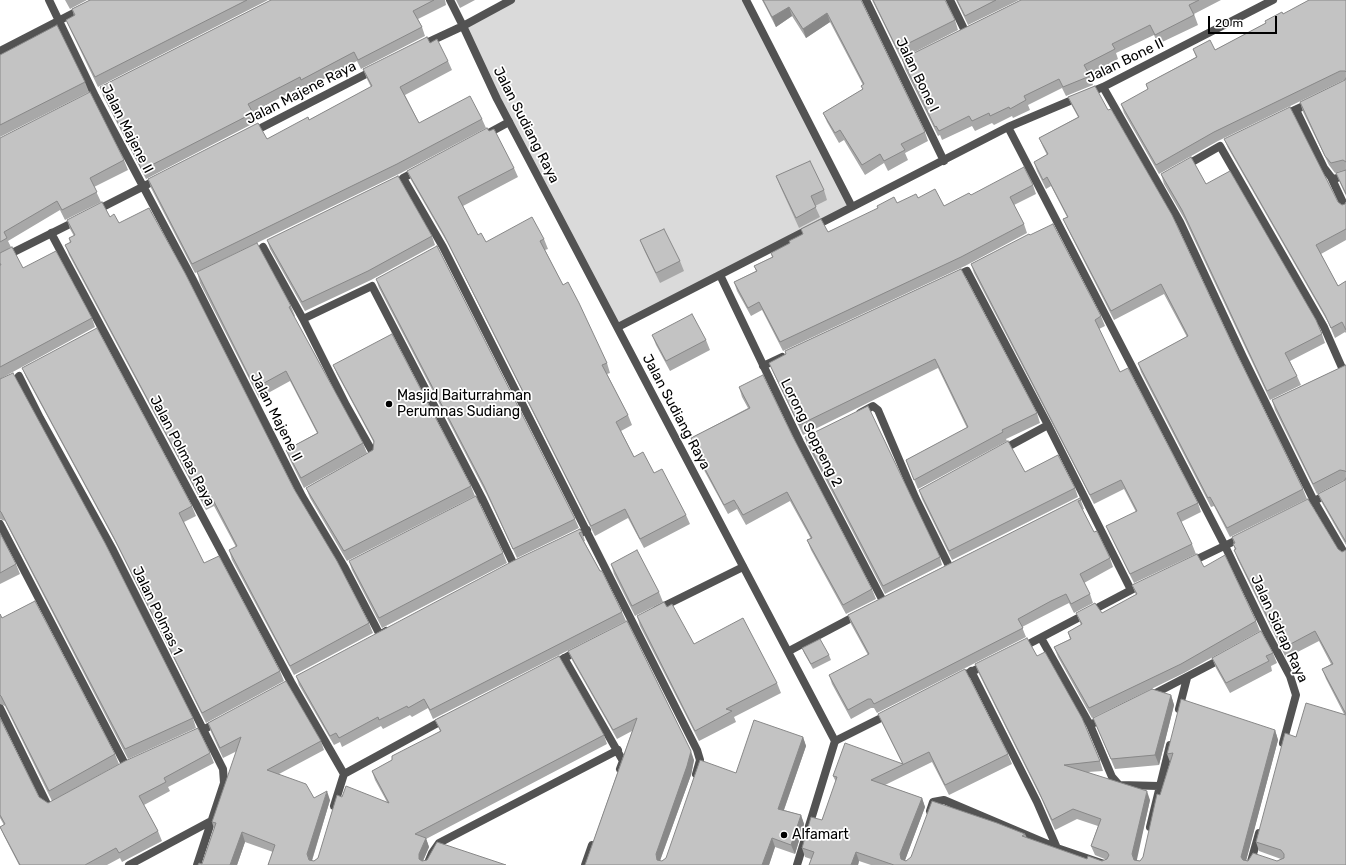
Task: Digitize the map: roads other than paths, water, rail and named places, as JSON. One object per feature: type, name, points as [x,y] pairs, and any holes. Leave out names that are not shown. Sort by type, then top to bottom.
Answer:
[{"type":"street","name":"Jalan Majene II","points":[[48,0],[143,188],[197,279],[305,494],[349,566],[376,637],[394,628]]},
{"type":"street","points":[[0,51],[98,0]]},
{"type":"street","name":"Jalan Sudiang Raya","points":[[450,0],[509,122],[743,567],[789,651],[835,742]]},
{"type":"street","points":[[411,51],[463,26],[511,0]]},
{"type":"street","points":[[746,0],[852,207]]},
{"type":"street","name":"Jalan Bone I","points":[[866,0],[901,64],[944,161]]},
{"type":"street","points":[[950,0],[965,32]]},
{"type":"street","name":"Jalan Bone II","points":[[618,327],[1008,128],[1103,87],[1269,1]]},
{"type":"street","name":"Jalan Majene Raya","points":[[243,137],[383,65]]},
{"type":"street","points":[[1103,87],[1162,179],[1180,222],[1271,405],[1314,501],[1346,556]]},
{"type":"street","points":[[1276,120],[1318,99]]},
{"type":"street","points":[[1296,110],[1346,209]]},
{"type":"street","points":[[474,141],[509,122]]},
{"type":"street","name":"Jalan Sidrap Raya","points":[[1008,128],[1225,546],[1264,635],[1290,676],[1296,695],[1282,748]]},
{"type":"street","points":[[1179,169],[1224,144],[1321,321],[1342,371]]},
{"type":"street","points":[[424,167],[400,180],[440,249],[587,530],[637,620],[697,750],[700,760],[693,784]]},
{"type":"street","points":[[0,259],[167,175]]},
{"type":"street","points":[[1331,177],[1334,179],[1346,175]]},
{"type":"street","points":[[1048,229],[1058,223]]},
{"type":"street","name":"Jalan Polmas Raya","points":[[51,233],[99,332],[291,682],[344,774]]},
{"type":"street","points":[[263,247],[304,319],[346,406],[372,451],[372,456],[364,462]]},
{"type":"street","points":[[947,281],[970,269],[1048,426],[1081,501],[1131,590]]},
{"type":"street","name":"Lorong Soppeng 2","points":[[720,275],[762,366],[804,440],[880,603],[789,651]]},
{"type":"street","points":[[304,319],[375,284],[514,565]]},
{"type":"street","points":[[762,366],[792,353]]},
{"type":"street","name":"Jalan Polmas 1","points":[[20,376],[40,418],[113,550],[222,770],[224,783],[197,865]]},
{"type":"street","points":[[853,416],[873,406],[878,410],[950,568]]},
{"type":"street","points":[[992,456],[1048,426]]},
{"type":"street","points":[[1294,511],[1346,485]]},
{"type":"street","points":[[469,505],[482,498]]},
{"type":"street","points":[[0,524],[123,768],[140,760]]},
{"type":"street","points":[[567,540],[587,530]]},
{"type":"street","points":[[1185,565],[1253,532]]},
{"type":"street","points":[[637,620],[743,567]]},
{"type":"street","points":[[1010,653],[1144,584]]},
{"type":"street","points":[[1041,638],[1090,725],[1112,777],[1119,785],[1159,786]]},
{"type":"street","points":[[545,669],[585,647]]},
{"type":"street","points":[[1139,701],[1187,678],[1227,655]]},
{"type":"street","points":[[564,658],[587,701],[618,750],[623,761],[618,775]]},
{"type":"street","points":[[951,682],[991,662]]},
{"type":"street","points":[[971,672],[1037,802],[1057,848]]},
{"type":"street","points":[[1177,716],[1187,678]]},
{"type":"street","points":[[0,708],[47,804],[52,807],[65,800]]},
{"type":"street","points":[[797,865],[835,742],[897,710]]},
{"type":"street","points":[[332,812],[344,774],[454,715]]},
{"type":"street","points":[[1090,725],[1111,715]]},
{"type":"street","points":[[181,741],[222,720]]},
{"type":"street","points":[[1148,836],[1171,739]]},
{"type":"street","points":[[427,865],[432,853],[443,845],[618,750]]},
{"type":"street","points":[[928,816],[933,802],[944,800],[1057,848],[1107,865]]},
{"type":"street","points":[[129,865],[213,820]]},
{"type":"street","points":[[1250,865],[1257,856],[1261,824]]},
{"type":"street","points":[[585,865],[595,838]]},
{"type":"place","name":"Masjid Baiturrahman Perumnas Sudiang","points":[[389,404]]},
{"type":"place","name":"Alfamart","points":[[784,835]]}]
